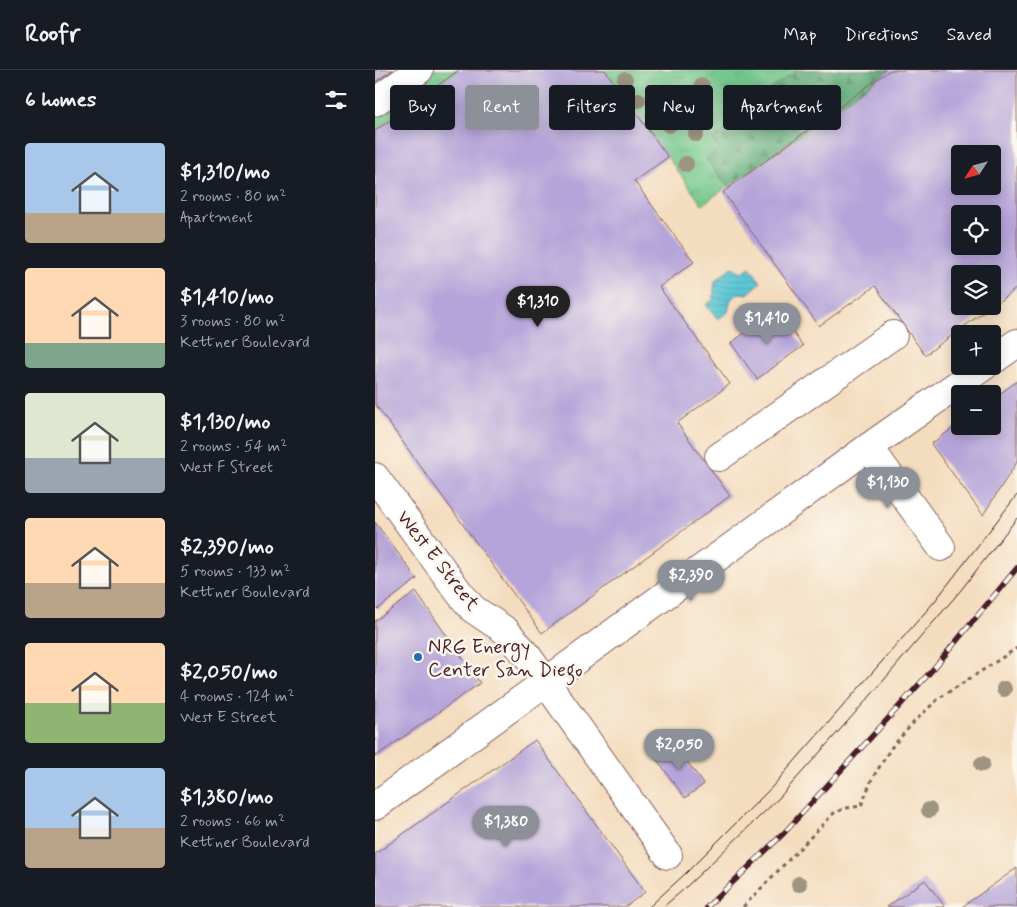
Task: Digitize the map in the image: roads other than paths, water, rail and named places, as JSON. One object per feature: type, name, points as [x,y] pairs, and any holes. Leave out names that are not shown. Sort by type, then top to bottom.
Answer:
[{"type":"main road","points":[[375,102],[419,70]]},
{"type":"main road","points":[[719,457],[893,335]]},
{"type":"main road","points":[[1001,354],[1017,343]]},
{"type":"main road","points":[[375,806],[869,447],[971,375]]},
{"type":"main road","points":[[869,447],[941,547]]},
{"type":"main road","name":"West E Street","points":[[375,477],[473,609],[506,632],[528,657],[668,855]]},
{"type":"water","points":[[732,267],[742,272],[750,267],[761,282],[748,294],[739,293],[731,299],[728,312],[718,319],[706,305],[713,300],[715,281]]},
{"type":"tram line","points":[[649,907],[686,873],[772,787],[935,601],[1017,495]]},
{"type":"tram line","points":[[663,907],[779,798],[872,694],[961,590],[1017,518]]},
{"type":"railway","points":[[707,907],[784,833],[934,668],[1017,568]]},
{"type":"place","name":"NRG Energy Center San Diego","points":[[418,657]]}]
